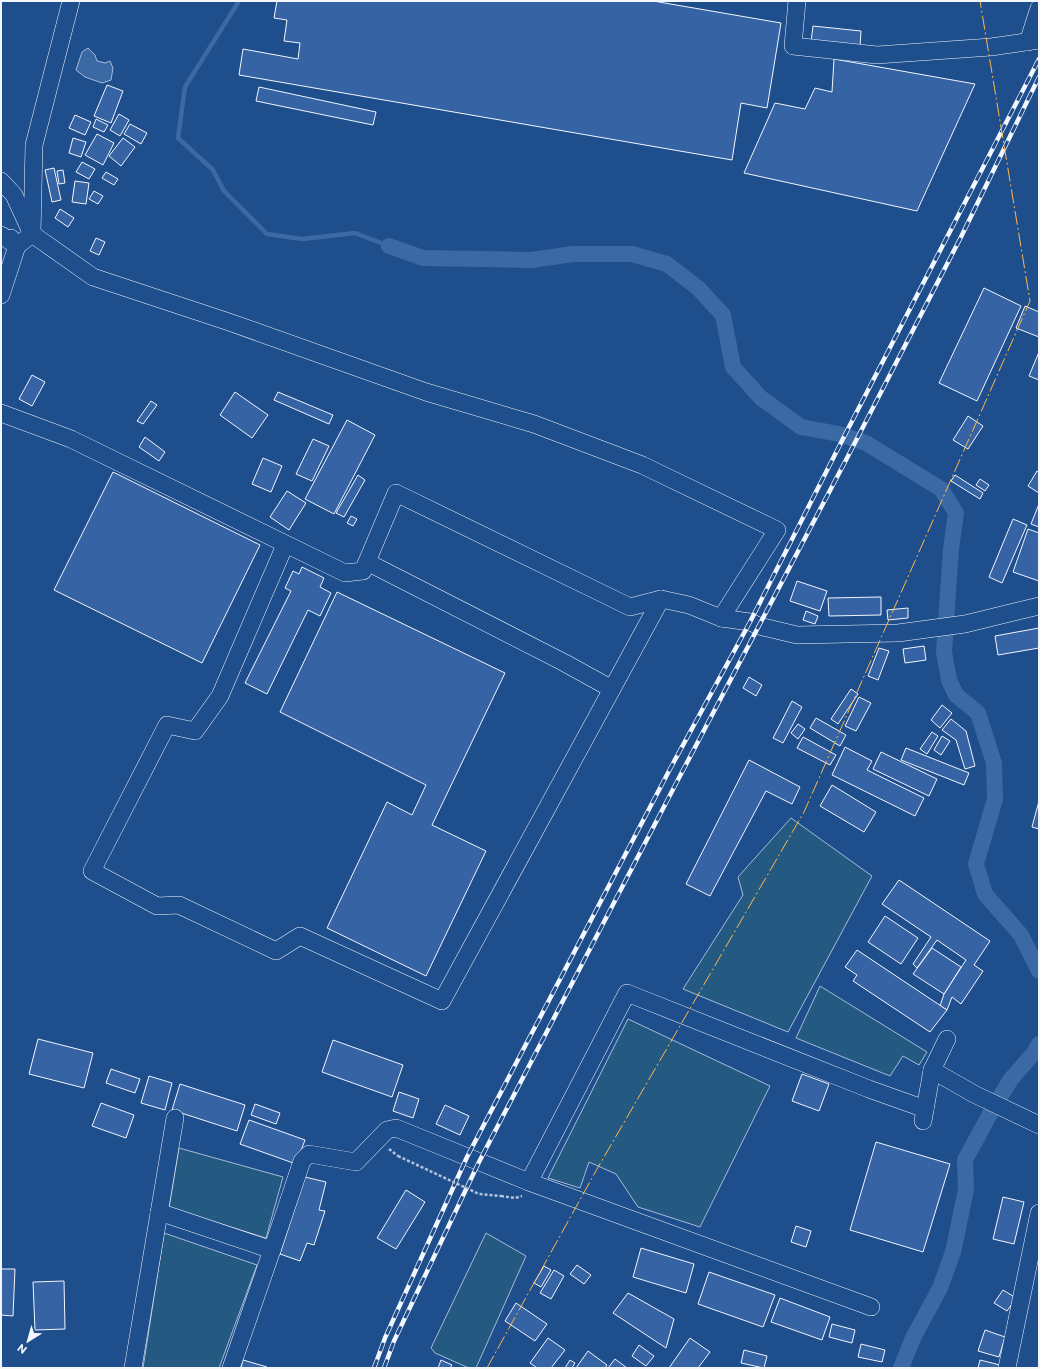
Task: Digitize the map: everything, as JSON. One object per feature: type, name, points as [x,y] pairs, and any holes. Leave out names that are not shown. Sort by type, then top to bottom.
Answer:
[{"type":"street","points":[[32,234],[34,145],[71,1]]},
{"type":"street","points":[[798,1],[794,46],[877,55],[991,47],[1033,41],[1039,8]]},
{"type":"street","points":[[1,181],[14,195],[32,234],[93,277],[229,322],[426,392],[534,424],[642,465],[778,530],[721,618]]},
{"type":"street","points":[[1,224],[17,246]]},
{"type":"street","points":[[1,234],[17,246]]},
{"type":"street","points":[[1,295],[17,246],[32,234]]},
{"type":"street","points":[[1,413],[71,439],[285,545],[345,573],[363,571],[396,493],[630,607],[661,600],[689,605],[721,618],[750,622],[759,626],[797,635],[898,633],[965,624],[1039,606]]},
{"type":"street","points":[[285,545],[220,696],[195,731],[167,725],[92,871],[157,906],[179,905],[276,951],[300,936],[442,1001],[661,600]]},
{"type":"street","points":[[367,562],[563,662],[612,689]]},
{"type":"street","points":[[529,1182],[628,993],[869,1089],[924,1115],[932,1070],[948,1039]]},
{"type":"street","points":[[932,1070],[974,1094],[1034,1122]]},
{"type":"street","points":[[133,1368],[175,1118]]},
{"type":"street","points":[[232,1368],[302,1161],[309,1154],[356,1162],[387,1130],[396,1128],[529,1182],[870,1307]]},
{"type":"street","points":[[159,1212],[272,1250]]},
{"type":"street","points":[[1007,1368],[1039,1213]]},
{"type":"path","points":[[398,1156],[479,1194],[501,1196]]},
{"type":"shaded area","points":[[88,48],[95,55],[97,61],[105,63],[110,61],[113,68],[111,80],[102,83],[85,77],[76,70],[82,52]]},
{"type":"shaded area","points":[[791,818],[872,876],[788,1032],[683,989],[743,895],[738,877]]},
{"type":"shaded area","points":[[820,986],[927,1052],[919,1065],[903,1056],[890,1076],[796,1038]]},
{"type":"shaded area","points":[[628,1019],[770,1086],[700,1227],[638,1207],[616,1174],[589,1162],[580,1188],[548,1178]]},
{"type":"shaded area","points":[[179,1148],[283,1177],[266,1238],[169,1208]]},
{"type":"shaded area","points":[[164,1233],[257,1265],[219,1368],[143,1368]]},
{"type":"shaded area","points":[[486,1233],[526,1256],[476,1368],[469,1368],[435,1353],[431,1348]]},
{"type":"building","points":[[277,1],[653,1],[781,23],[767,108],[741,103],[732,160],[239,75],[243,49],[298,59],[300,43],[284,41],[287,20],[274,18]]},
{"type":"building","points":[[813,26],[861,31],[860,47],[811,42]]},
{"type":"building","points":[[834,59],[975,84],[917,211],[744,173],[775,103],[805,109],[815,88],[832,92]]},
{"type":"building","points":[[107,85],[123,91],[111,123],[94,116]]},
{"type":"building","points":[[259,87],[376,112],[373,125],[256,101]]},
{"type":"building","points":[[119,114],[129,120],[120,136],[110,130]]},
{"type":"building","points":[[75,115],[91,122],[85,135],[69,128]]},
{"type":"building","points":[[96,119],[108,125],[104,132],[93,127]]},
{"type":"building","points":[[130,124],[147,133],[141,144],[124,134]]},
{"type":"building","points":[[97,134],[114,143],[103,165],[85,155]]},
{"type":"building","points":[[73,138],[86,142],[81,157],[69,153]]},
{"type":"building","points":[[123,138],[135,147],[121,166],[109,156]]},
{"type":"building","points":[[82,162],[95,169],[89,179],[76,172]]},
{"type":"building","points":[[54,168],[61,200],[52,202],[45,170]]},
{"type":"building","points":[[63,170],[65,183],[59,184],[57,171]]},
{"type":"building","points":[[106,172],[118,179],[114,185],[102,178]]},
{"type":"building","points":[[75,181],[89,183],[86,204],[72,202]]},
{"type":"building","points":[[94,191],[103,196],[98,204],[89,199]]},
{"type":"building","points":[[60,209],[74,218],[68,227],[55,218]]},
{"type":"building","points":[[96,238],[105,242],[99,255],[90,251]]},
{"type":"building","points":[[984,288],[1021,306],[977,401],[939,383]]},
{"type":"building","points":[[1025,306],[1039,312],[1039,337],[1016,328]]},
{"type":"building","points":[[1039,352],[1039,380],[1029,376]]},
{"type":"building","points":[[32,375],[45,382],[32,406],[19,399]]},
{"type":"building","points":[[235,392],[268,415],[252,438],[220,415]]},
{"type":"building","points":[[278,392],[333,415],[329,424],[274,400]]},
{"type":"building","points":[[151,401],[157,405],[143,424],[137,421]]},
{"type":"building","points":[[968,416],[983,426],[968,449],[953,440]]},
{"type":"building","points":[[347,420],[375,435],[334,514],[305,499]]},
{"type":"building","points":[[145,437],[165,452],[159,461],[139,447]]},
{"type":"building","points":[[313,439],[329,446],[312,481],[296,474]]},
{"type":"building","points":[[263,458],[282,466],[271,492],[252,484]]},
{"type":"building","points":[[1037,471],[1039,472],[1039,493],[1028,486]]},
{"type":"building","points":[[113,472],[260,545],[202,663],[54,590]]},
{"type":"building","points":[[358,475],[365,480],[344,517],[336,513]]},
{"type":"building","points":[[955,475],[983,493],[980,499],[951,481]]},
{"type":"building","points":[[980,479],[989,485],[985,491],[976,485]]},
{"type":"building","points":[[287,491],[306,503],[289,530],[270,517]]},
{"type":"building","points":[[1039,504],[1039,527],[1031,524]]},
{"type":"building","points":[[351,516],[357,519],[353,526],[347,523]]},
{"type":"building","points":[[1013,519],[1027,525],[1002,583],[989,577]]},
{"type":"building","points":[[1028,529],[1039,533],[1039,581],[1013,572]]},
{"type":"building","points":[[302,567],[324,578],[320,587],[331,593],[320,616],[308,610],[267,694],[245,683],[291,591],[285,588],[293,571],[299,574]]},
{"type":"building","points":[[797,581],[827,591],[820,611],[790,601]]},
{"type":"building","points":[[337,592],[505,673],[432,825],[486,851],[426,976],[327,928],[387,802],[412,815],[426,785],[280,712]]},
{"type":"building","points":[[881,597],[881,615],[829,616],[828,598]]},
{"type":"building","points":[[908,608],[908,618],[888,620],[887,610]]},
{"type":"building","points":[[806,611],[818,616],[815,624],[803,620]]},
{"type":"building","points":[[1039,628],[1039,648],[998,655],[995,636]]},
{"type":"building","points":[[924,646],[926,660],[905,663],[903,649]]},
{"type":"building","points":[[879,648],[889,651],[878,680],[868,676]]},
{"type":"building","points":[[749,677],[762,685],[756,696],[743,688]]},
{"type":"building","points":[[851,689],[858,694],[838,724],[831,719]]},
{"type":"building","points":[[859,697],[871,703],[856,731],[845,726]]},
{"type":"building","points":[[792,701],[802,707],[783,743],[773,738]]},
{"type":"building","points":[[942,705],[952,713],[940,728],[931,720]]},
{"type":"building","points":[[816,718],[846,735],[840,746],[810,728]]},
{"type":"building","points":[[951,719],[966,731],[975,766],[965,769],[956,740],[942,730]]},
{"type":"building","points":[[798,724],[805,729],[798,739],[791,733]]},
{"type":"building","points":[[932,732],[938,736],[927,754],[920,749]]},
{"type":"building","points":[[942,736],[950,741],[941,755],[934,750]]},
{"type":"building","points":[[803,737],[836,755],[830,765],[797,748]]},
{"type":"building","points":[[845,747],[872,761],[867,770],[924,798],[915,816],[832,775]]},
{"type":"building","points":[[906,748],[969,773],[964,785],[901,760]]},
{"type":"building","points":[[881,752],[937,779],[929,796],[873,769]]},
{"type":"building","points":[[749,760],[800,787],[792,804],[766,791],[710,896],[686,884]]},
{"type":"building","points":[[832,785],[876,812],[864,832],[820,806]]},
{"type":"building","points":[[1039,801],[1039,829],[1032,827]]},
{"type":"building","points":[[899,880],[990,941],[974,965],[983,971],[961,1004],[952,997],[947,1010],[940,1006],[944,994],[966,960],[937,940],[917,968],[913,964],[931,937],[882,904]]},
{"type":"building","points":[[885,916],[918,938],[901,964],[868,942]]},
{"type":"building","points":[[932,948],[961,967],[944,994],[913,974]]},
{"type":"building","points":[[857,950],[947,1010],[930,1032],[853,981],[857,975],[845,967]]},
{"type":"building","points":[[38,1039],[93,1053],[84,1088],[29,1074]]},
{"type":"building","points":[[333,1040],[403,1065],[392,1097],[322,1072]]},
{"type":"building","points":[[111,1069],[140,1079],[135,1093],[106,1083]]},
{"type":"building","points":[[802,1074],[829,1084],[819,1111],[792,1101]]},
{"type":"building","points":[[149,1076],[172,1083],[165,1110],[141,1103]]},
{"type":"building","points":[[180,1084],[245,1105],[237,1131],[172,1110]]},
{"type":"building","points":[[399,1092],[419,1099],[413,1118],[393,1111]]},
{"type":"building","points":[[101,1103],[134,1115],[126,1138],[92,1126]]},
{"type":"building","points":[[255,1104],[280,1113],[276,1124],[251,1115]]},
{"type":"building","points":[[445,1105],[469,1116],[460,1135],[436,1124]]},
{"type":"building","points":[[249,1120],[305,1140],[296,1164],[240,1144]]},
{"type":"building","points":[[876,1142],[950,1164],[923,1252],[850,1230]]},
{"type":"building","points":[[305,1177],[326,1182],[319,1210],[325,1211],[314,1245],[307,1243],[300,1261],[280,1254]]},
{"type":"building","points":[[406,1190],[425,1202],[396,1249],[377,1238]]},
{"type":"building","points":[[1003,1197],[1024,1202],[1014,1244],[993,1239]]},
{"type":"building","points":[[796,1226],[811,1231],[806,1247],[791,1242]]},
{"type":"building","points":[[641,1248],[694,1264],[686,1293],[633,1277]]},
{"type":"building","points":[[577,1265],[591,1275],[584,1284],[570,1274]]},
{"type":"building","points":[[544,1266],[551,1270],[541,1287],[534,1283]]},
{"type":"building","points":[[1,1269],[15,1269],[13,1316],[1,1315]]},
{"type":"building","points":[[554,1270],[564,1276],[551,1299],[540,1293]]},
{"type":"building","points":[[709,1272],[775,1295],[763,1327],[698,1304]]},
{"type":"building","points":[[64,1281],[65,1329],[35,1330],[33,1282]]},
{"type":"building","points":[[1003,1290],[1016,1298],[1007,1311],[994,1303]]},
{"type":"building","points":[[628,1293],[674,1319],[666,1348],[613,1313]]},
{"type":"building","points":[[780,1298],[830,1317],[822,1340],[771,1322]]},
{"type":"building","points":[[516,1303],[547,1324],[535,1341],[505,1321]]},
{"type":"building","points":[[832,1324],[855,1330],[852,1343],[829,1337]]},
{"type":"building","points":[[985,1330],[1005,1337],[999,1357],[978,1351]]},
{"type":"building","points":[[548,1338],[565,1350],[551,1368],[537,1368],[530,1363]]},
{"type":"building","points":[[690,1338],[710,1352],[698,1368],[669,1368]]},
{"type":"building","points":[[861,1344],[885,1350],[882,1362],[858,1357]]},
{"type":"building","points":[[639,1345],[654,1356],[646,1366],[632,1356]]},
{"type":"building","points":[[744,1350],[767,1356],[764,1368],[741,1363]]},
{"type":"building","points":[[588,1351],[607,1365],[605,1368],[576,1368]]},
{"type":"building","points":[[615,1359],[627,1368],[608,1368]]},
{"type":"building","points":[[243,1360],[267,1367],[267,1368],[241,1368]]},
{"type":"building","points":[[441,1360],[452,1365],[450,1368],[438,1368]]},
{"type":"building","points":[[570,1360],[575,1363],[572,1368],[565,1368]]},
{"type":"building","points":[[980,1360],[1000,1365],[1000,1368],[978,1368]]},
{"type":"waterway","points":[[239,1],[185,87],[178,138],[213,170],[224,191],[267,234],[302,239],[355,233],[389,246]]},
{"type":"waterway","points":[[389,246],[423,258],[531,260],[573,254],[632,254],[667,264],[698,288],[723,315],[733,367],[761,398],[801,427],[839,434],[866,443],[941,489],[956,513],[951,549],[944,652],[949,680],[956,695],[978,713],[994,763],[995,799],[976,864],[985,894],[1021,935],[1039,971]]},
{"type":"waterway","points":[[901,1368],[913,1338],[940,1288],[953,1252],[966,1190],[965,1160],[1011,1079],[1033,1054],[1039,1044]]},
{"type":"railway","points":[[374,1368],[385,1338],[467,1157],[670,769],[750,622],[1039,59]]},
{"type":"railway","points":[[384,1368],[394,1341],[479,1162],[846,460],[961,237],[1039,77]]},
{"type":"power","points":[[487,1368],[597,1169],[804,812],[1030,301],[980,1]]}]
